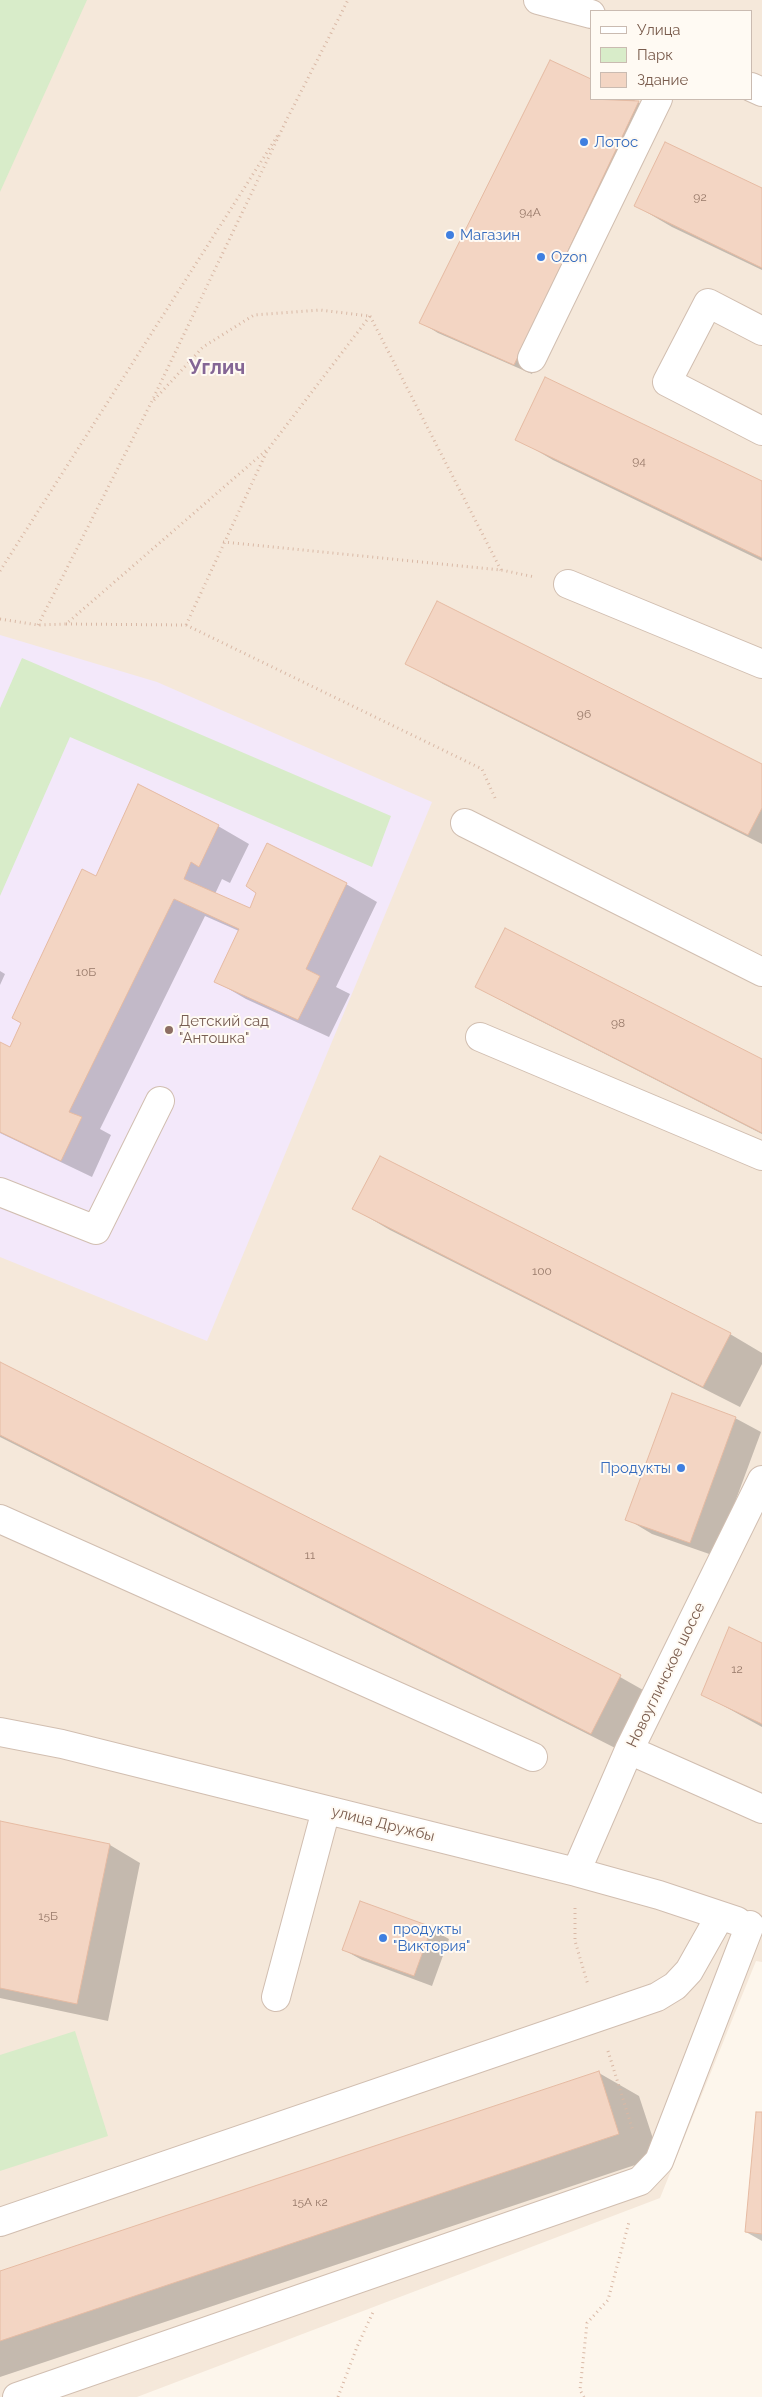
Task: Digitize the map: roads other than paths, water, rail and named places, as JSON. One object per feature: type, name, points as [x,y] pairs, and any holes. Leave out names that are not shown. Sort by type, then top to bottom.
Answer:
[{"type":"street","points":[[538,0],[590,14]]},
{"type":"street","points":[[532,358],[658,100]]},
{"type":"street","points":[[762,331],[708,303],[666,382],[762,430]]},
{"type":"street","points":[[568,584],[762,664]]},
{"type":"street","points":[[465,822],[762,972]]},
{"type":"street","points":[[480,1037],[762,1156]]},
{"type":"street","points":[[0,1192],[96,1230],[160,1101]]},
{"type":"street","name":"Новоугличское шоссе","points":[[576,1872],[629,1750],[762,1480]]},
{"type":"street","points":[[0,1519],[533,1757]]},
{"type":"street","name":"улица Дружбы","points":[[0,1732],[62,1744],[576,1872],[659,1895],[756,1928]]},
{"type":"street","points":[[629,1750],[762,1810]]},
{"type":"street","points":[[276,1997],[326,1810]]},
{"type":"street","points":[[0,2222],[657,1997],[675,1986],[689,1971],[720,1916]]},
{"type":"street","points":[[17,2397],[640,2181],[659,2160],[756,1928]]},
{"type":"place","name":"Лотос","points":[[584,142]]},
{"type":"place","name":"Магазин","points":[[450,235]]},
{"type":"place","name":"Ozon","points":[[541,257]]},
{"type":"place","name":"Детский сад \"Антошка\"","points":[[169,1030]]},
{"type":"place","name":"Продукты","points":[[681,1468]]},
{"type":"place","name":"продукты \"Виктория\"","points":[[383,1938]]},
{"type":"district","name":"Углич","points":[[217,368]]}]
